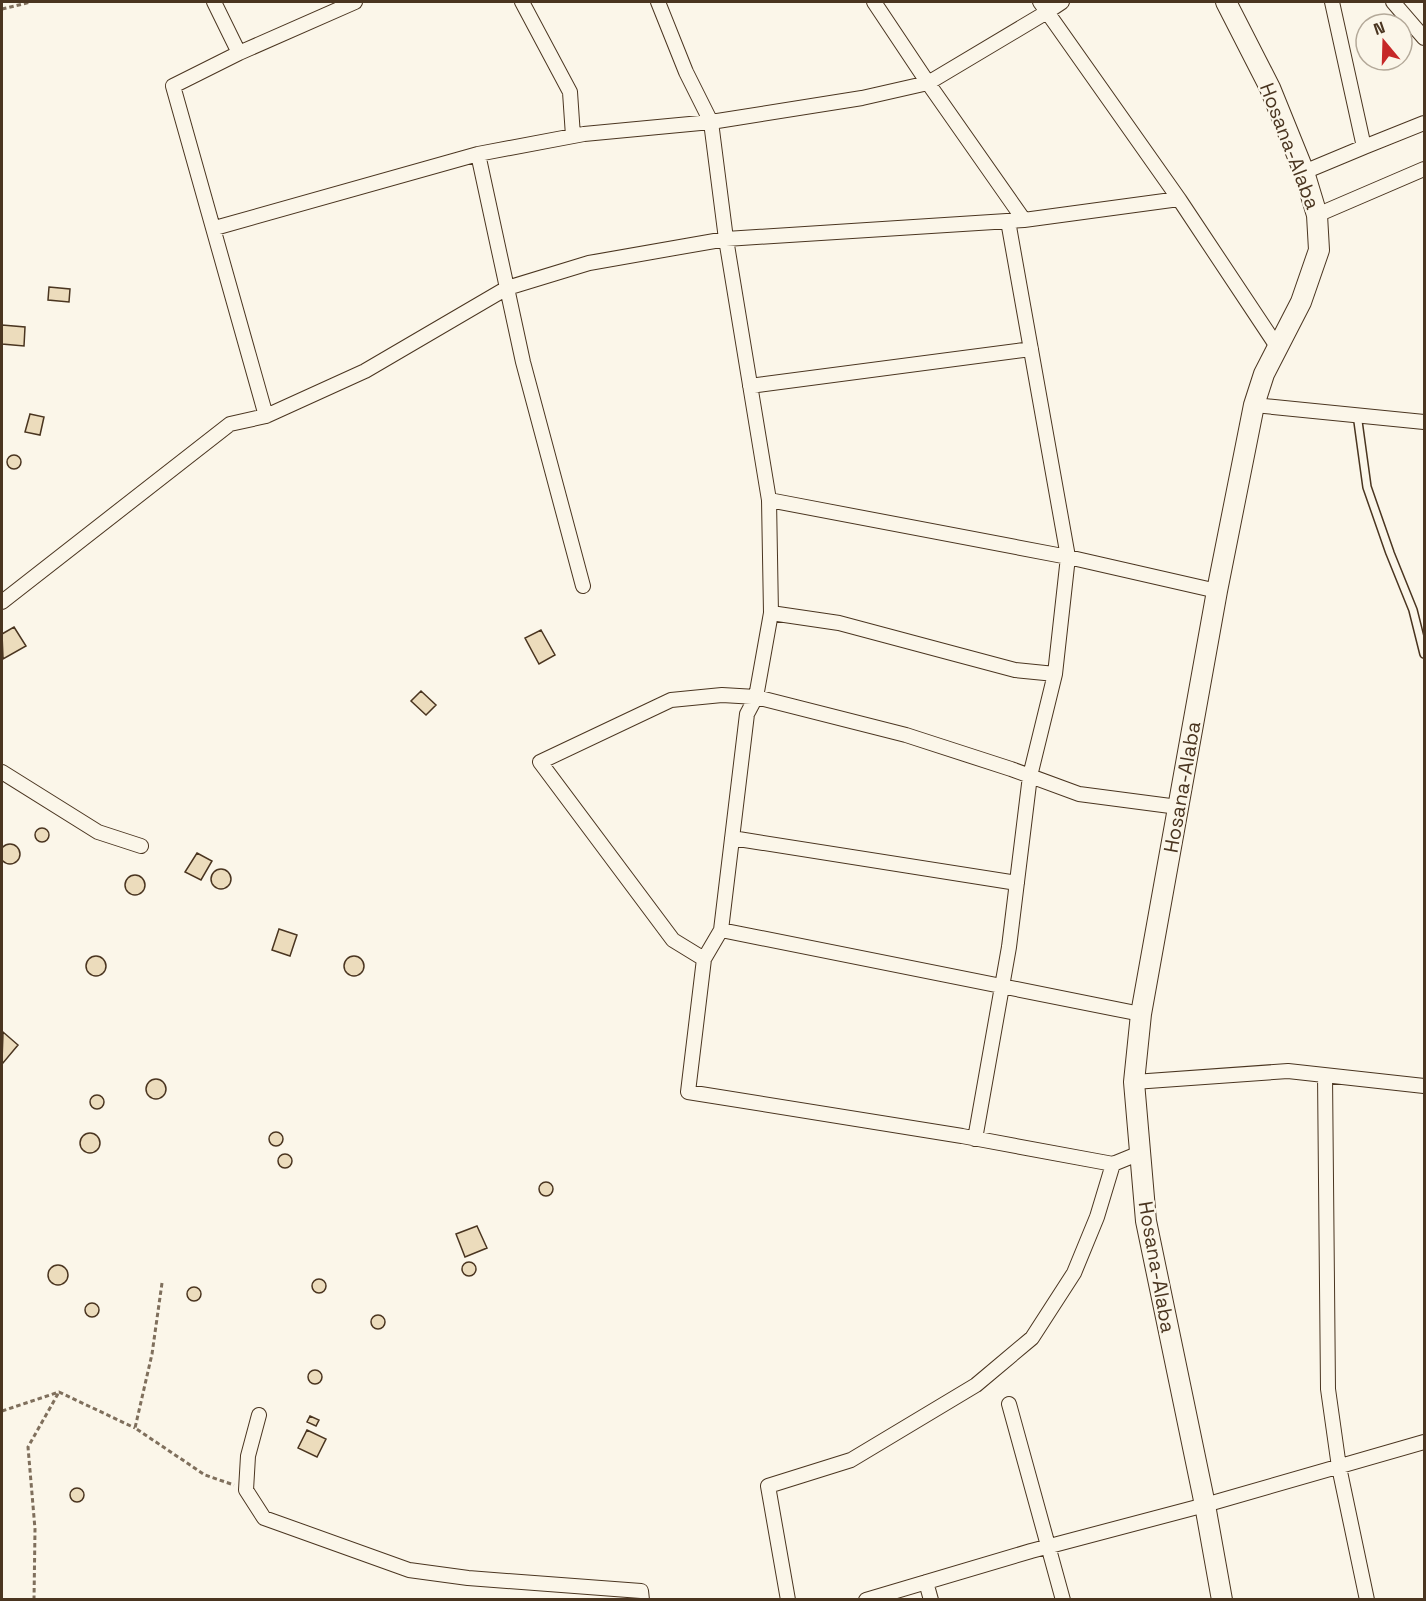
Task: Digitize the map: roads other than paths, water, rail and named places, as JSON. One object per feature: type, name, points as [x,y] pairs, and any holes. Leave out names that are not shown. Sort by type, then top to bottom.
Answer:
[{"type":"main road","name":"Hosana-Alaba","points":[[1222,1599],[1146,1221],[1134,1082],[1141,1014],[1217,591],[1254,405],[1264,374],[1301,302],[1319,250],[1317,214],[1304,172],[1270,88],[1226,2]]},
{"type":"street","points":[[214,2],[239,53]]},
{"type":"street","points":[[266,416],[215,228],[173,86],[239,53],[355,2]]},
{"type":"street","points":[[522,2],[570,92],[573,136]]},
{"type":"street","points":[[658,2],[686,72],[711,122],[726,239],[769,500],[771,613],[756,697],[747,714],[721,930],[704,959],[688,1092],[1113,1164],[1140,1153]]},
{"type":"street","points":[[874,2],[1024,220]]},
{"type":"street","points":[[215,228],[478,154],[573,136],[711,122],[862,98],[928,83],[1044,7],[1062,2]]},
{"type":"street","points":[[1332,2],[1365,147]]},
{"type":"street","points":[[1393,2],[1425,38]]},
{"type":"street","points":[[1044,7],[1179,199],[1278,348]]},
{"type":"street","points":[[1304,172],[1425,123]]},
{"type":"street","points":[[478,154],[523,362],[583,586]]},
{"type":"street","points":[[1317,214],[1425,169]]},
{"type":"street","points":[[2,603],[230,424],[266,416],[365,371],[507,288],[589,263],[726,239],[1024,220],[1179,199]]},
{"type":"street","points":[[975,1139],[1002,986],[1030,776],[1055,674],[1068,557],[1008,221]]},
{"type":"street","points":[[750,386],[1031,349]]},
{"type":"street","points":[[1254,405],[1425,422]]},
{"type":"street","points":[[769,500],[1068,557],[1217,591]]},
{"type":"street","points":[[771,613],[839,623],[1015,670],[1055,674]]},
{"type":"street","points":[[704,959],[673,940],[540,762],[671,700],[722,695],[756,697],[906,735],[1079,794],[1178,807]]},
{"type":"street","points":[[2,772],[98,832],[141,846]]},
{"type":"street","points":[[732,838],[1017,883]]},
{"type":"street","points":[[721,930],[1141,1014]]},
{"type":"street","points":[[1134,1082],[1288,1071],[1425,1086]]},
{"type":"street","points":[[1325,1076],[1328,1389],[1339,1467],[1367,1599]]},
{"type":"street","points":[[788,1599],[768,1486],[851,1460],[976,1385],[1032,1338],[1074,1273],[1097,1217],[1113,1164]]},
{"type":"street","points":[[1009,1404],[1063,1599]]},
{"type":"street","points":[[259,1415],[248,1455],[246,1490],[264,1518],[409,1570],[468,1578],[641,1591],[642,1599]]},
{"type":"street","points":[[866,1599],[1050,1546],[1205,1506],[1425,1442]]},
{"type":"street","points":[[926,1582],[931,1599]]},
{"type":"lane","points":[[1357,414],[1367,487],[1413,610],[1425,654]]}]
